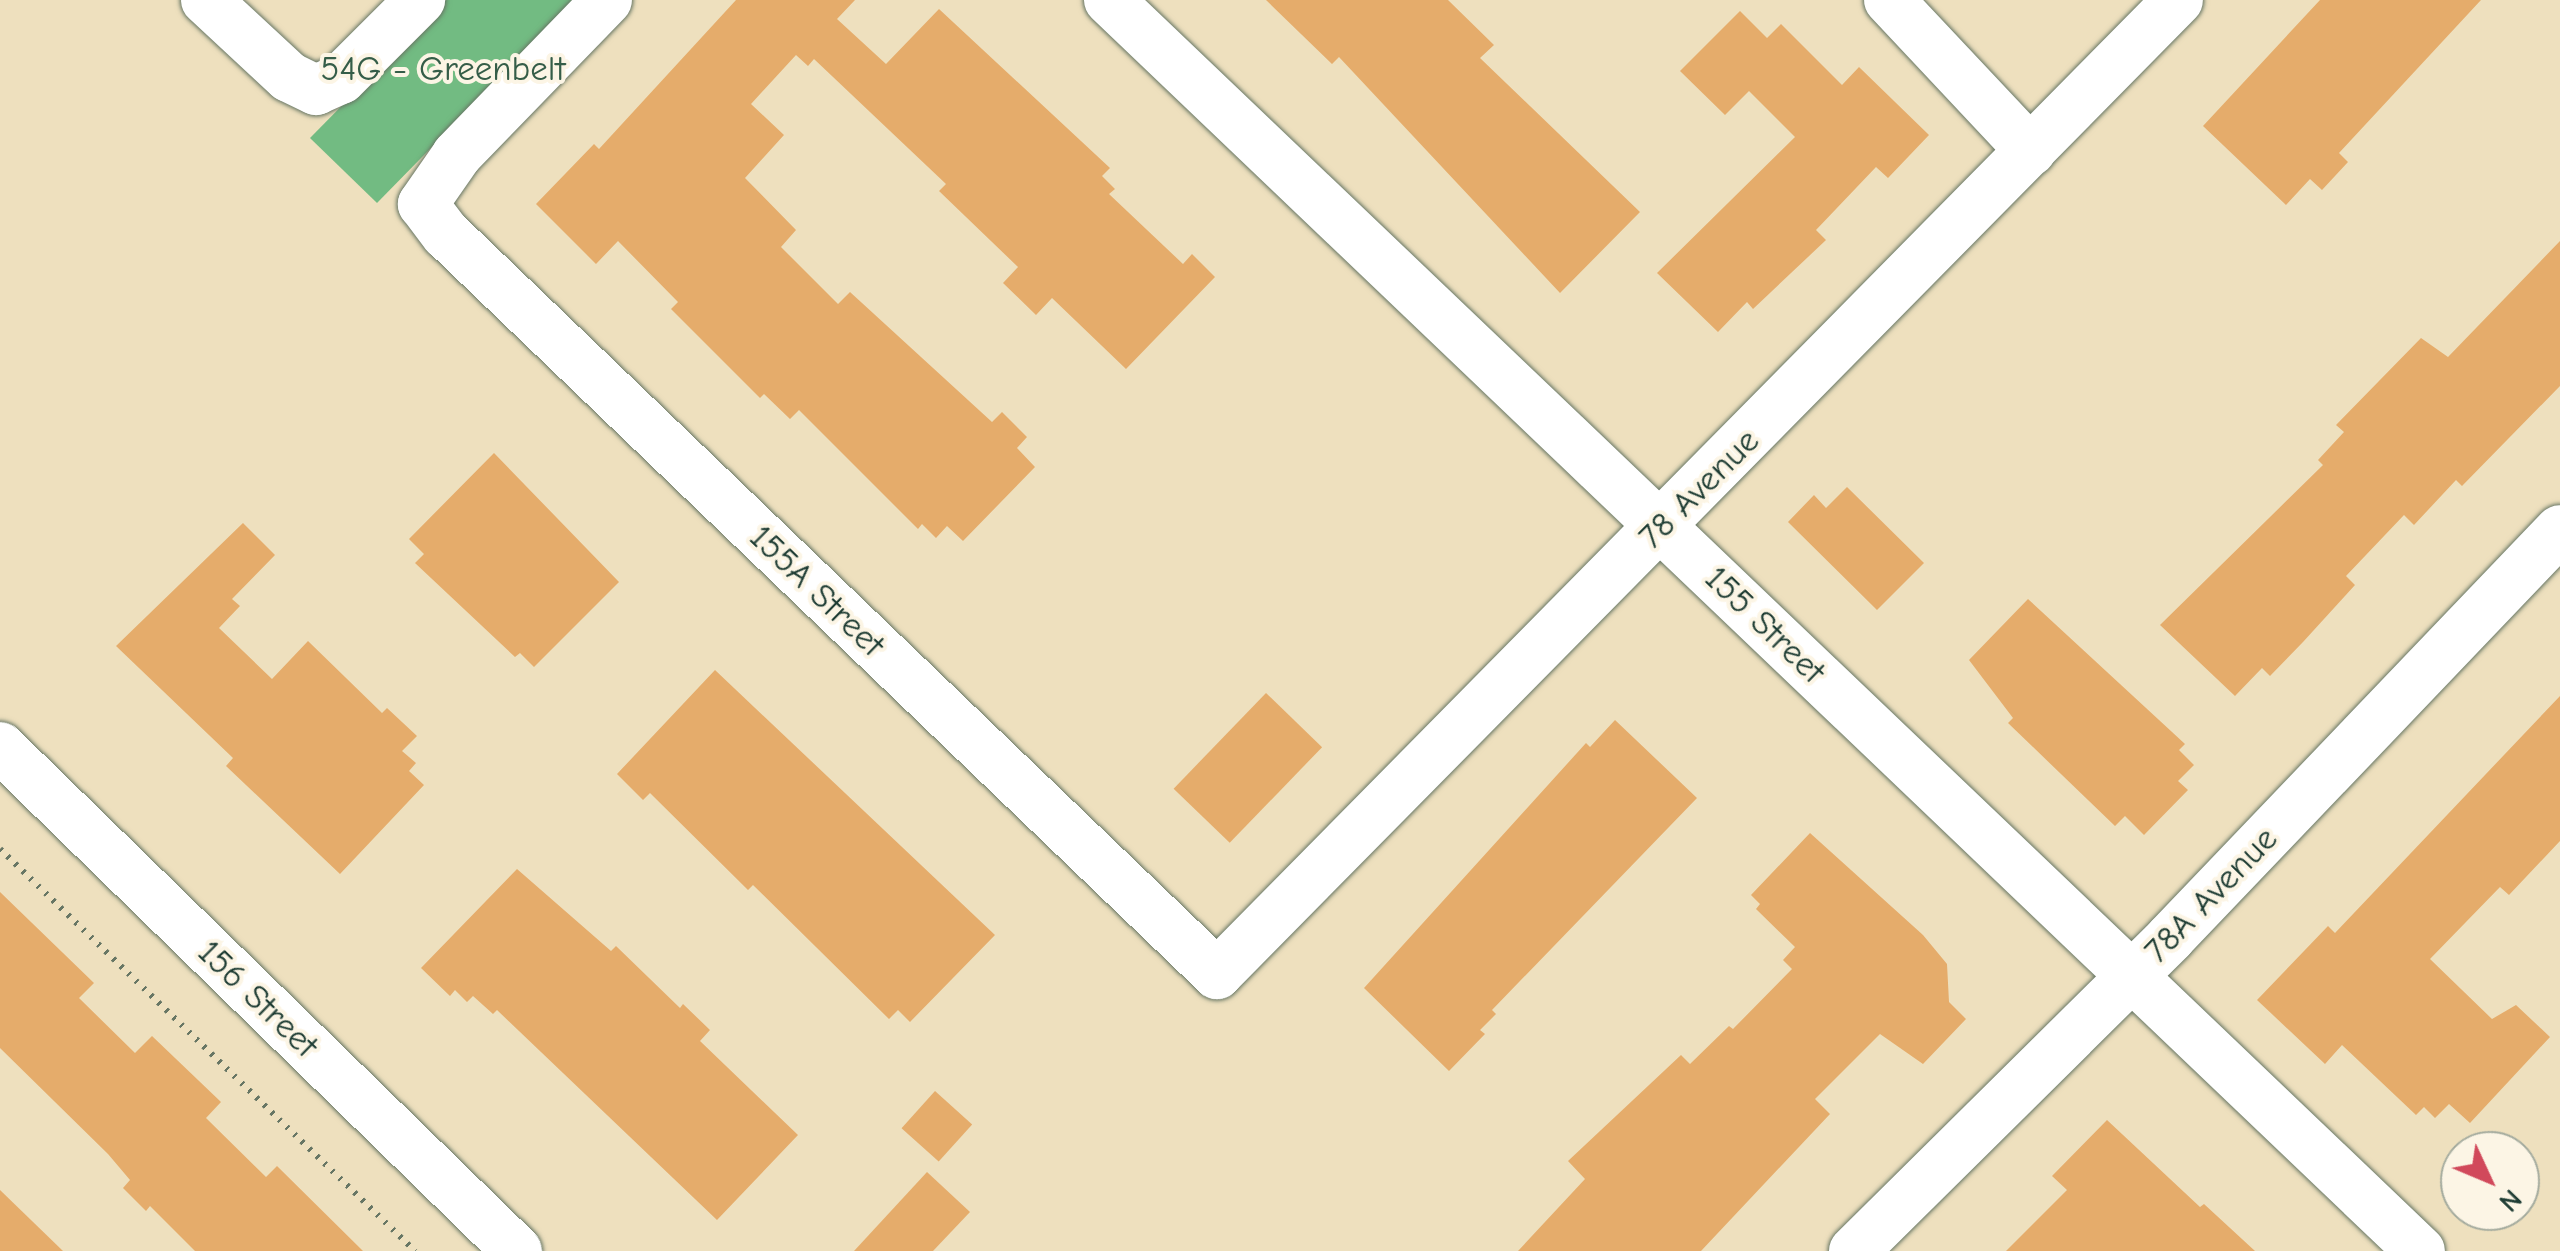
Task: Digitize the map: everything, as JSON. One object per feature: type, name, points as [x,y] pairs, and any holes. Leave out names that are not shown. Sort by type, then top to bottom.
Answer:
[{"type":"street","points":[[206,0],[289,77],[316,90],[340,79],[420,0]]},
{"type":"street","name":"155A Street","points":[[607,0],[458,155],[423,204],[472,260],[1216,974]]},
{"type":"street","name":"155 Street","points":[[1109,0],[2420,1251]]},
{"type":"street","points":[[1890,0],[2031,151]]},
{"type":"street","name":"78 Avenue","points":[[1216,974],[2178,0]]},
{"type":"street","name":"78A Avenue","points":[[1854,1251],[2067,1034],[2132,976],[2560,530]]},
{"type":"street","name":"156 Street","points":[[0,747],[517,1251]]},
{"type":"path","points":[[0,850],[415,1251]]},
{"type":"green space","name":"54G - Greenbelt","points":[[446,0],[576,0],[377,203],[310,138]]},
{"type":"building","points":[[736,0],[855,0],[837,19],[886,64],[939,9],[1110,168],[1102,176],[1115,189],[1109,194],[1183,264],[1192,254],[1215,277],[1126,369],[1052,298],[1036,315],[1003,283],[1018,267],[939,191],[946,184],[814,59],[808,66],[796,55],[751,104],[784,135],[745,178],[796,230],[781,247],[838,304],[850,292],[992,422],[1002,412],[1027,437],[1017,448],[1035,467],[963,541],[947,526],[936,538],[922,524],[918,529],[799,410],[790,419],[764,394],[760,398],[671,309],[678,302],[618,241],[596,264],[536,204],[594,144],[599,149]]},
{"type":"building","points":[[1266,0],[1448,0],[1494,45],[1480,58],[1640,212],[1560,293],[1339,57],[1332,64]]},
{"type":"building","points":[[2320,0],[2481,0],[2339,153],[2348,162],[2322,190],[2310,179],[2286,205],[2203,126]]},
{"type":"building","points":[[1740,11],[1767,38],[1781,24],[1842,85],[1859,67],[1929,135],[1888,178],[1876,167],[1816,230],[1826,240],[1753,309],[1747,302],[1718,332],[1657,273],[1795,137],[1749,91],[1725,115],[1680,71]]},
{"type":"building","points":[[2560,241],[2560,386],[2462,486],[2456,480],[2414,525],[2404,515],[2346,576],[2355,585],[2303,642],[2270,676],[2262,668],[2235,696],[2160,625],[2323,465],[2318,460],[2344,432],[2336,425],[2421,338],[2448,357]]},
{"type":"building","points":[[494,453],[619,582],[534,667],[520,653],[515,657],[415,563],[424,554],[409,539]]},
{"type":"building","points":[[1847,487],[1924,563],[1877,610],[1788,522],[1814,495],[1826,508]]},
{"type":"building","points":[[243,523],[275,555],[232,599],[240,606],[219,628],[272,679],[308,641],[382,713],[387,708],[417,736],[402,751],[416,763],[409,771],[424,785],[340,874],[226,766],[233,758],[116,646]]},
{"type":"building","points":[[2028,599],[2185,744],[2179,750],[2194,765],[2178,781],[2188,790],[2144,835],[2125,816],[2115,826],[2008,723],[2013,718],[1969,660]]},
{"type":"building","points":[[715,670],[995,935],[910,1022],[898,1010],[889,1019],[753,885],[748,890],[650,793],[643,800],[617,774]]},
{"type":"building","points":[[1266,693],[1322,747],[1230,843],[1174,789]]},
{"type":"building","points":[[2560,696],[2560,841],[2509,895],[2500,887],[2430,959],[2492,1019],[2516,1005],[2550,1037],[2470,1123],[2449,1104],[2435,1118],[2424,1107],[2416,1115],[2342,1045],[2325,1064],[2257,1000],[2328,926],[2335,933]]},
{"type":"building","points":[[1615,720],[1697,798],[1492,1010],[1496,1014],[1480,1030],[1485,1034],[1449,1071],[1364,988],[1586,743],[1590,747]]},
{"type":"building","points":[[1810,833],[1923,935],[1947,964],[1949,1002],[1966,1019],[1923,1064],[1880,1034],[1815,1099],[1830,1114],[1701,1251],[1518,1251],[1585,1179],[1568,1161],[1681,1055],[1690,1064],[1729,1026],[1733,1029],[1792,969],[1783,960],[1795,947],[1756,909],[1760,904],[1751,895]]},
{"type":"building","points":[[517,869],[611,951],[616,946],[680,1008],[683,1004],[710,1030],[700,1041],[798,1135],[717,1220],[497,1010],[493,1014],[473,996],[467,1002],[455,990],[450,996],[421,968]]},
{"type":"building","points":[[0,892],[94,983],[79,998],[135,1053],[152,1036],[221,1102],[206,1118],[266,1177],[277,1166],[363,1251],[195,1251],[150,1206],[146,1211],[123,1188],[130,1180],[108,1154],[0,1048]]},
{"type":"building","points":[[935,1091],[972,1124],[939,1162],[902,1128]]},
{"type":"building","points":[[2107,1120],[2200,1207],[2204,1204],[2255,1251],[2006,1251],[2067,1190],[2052,1176]]},
{"type":"building","points":[[927,1172],[970,1212],[933,1251],[854,1251]]},
{"type":"building","points":[[0,1190],[63,1251],[0,1251]]}]
